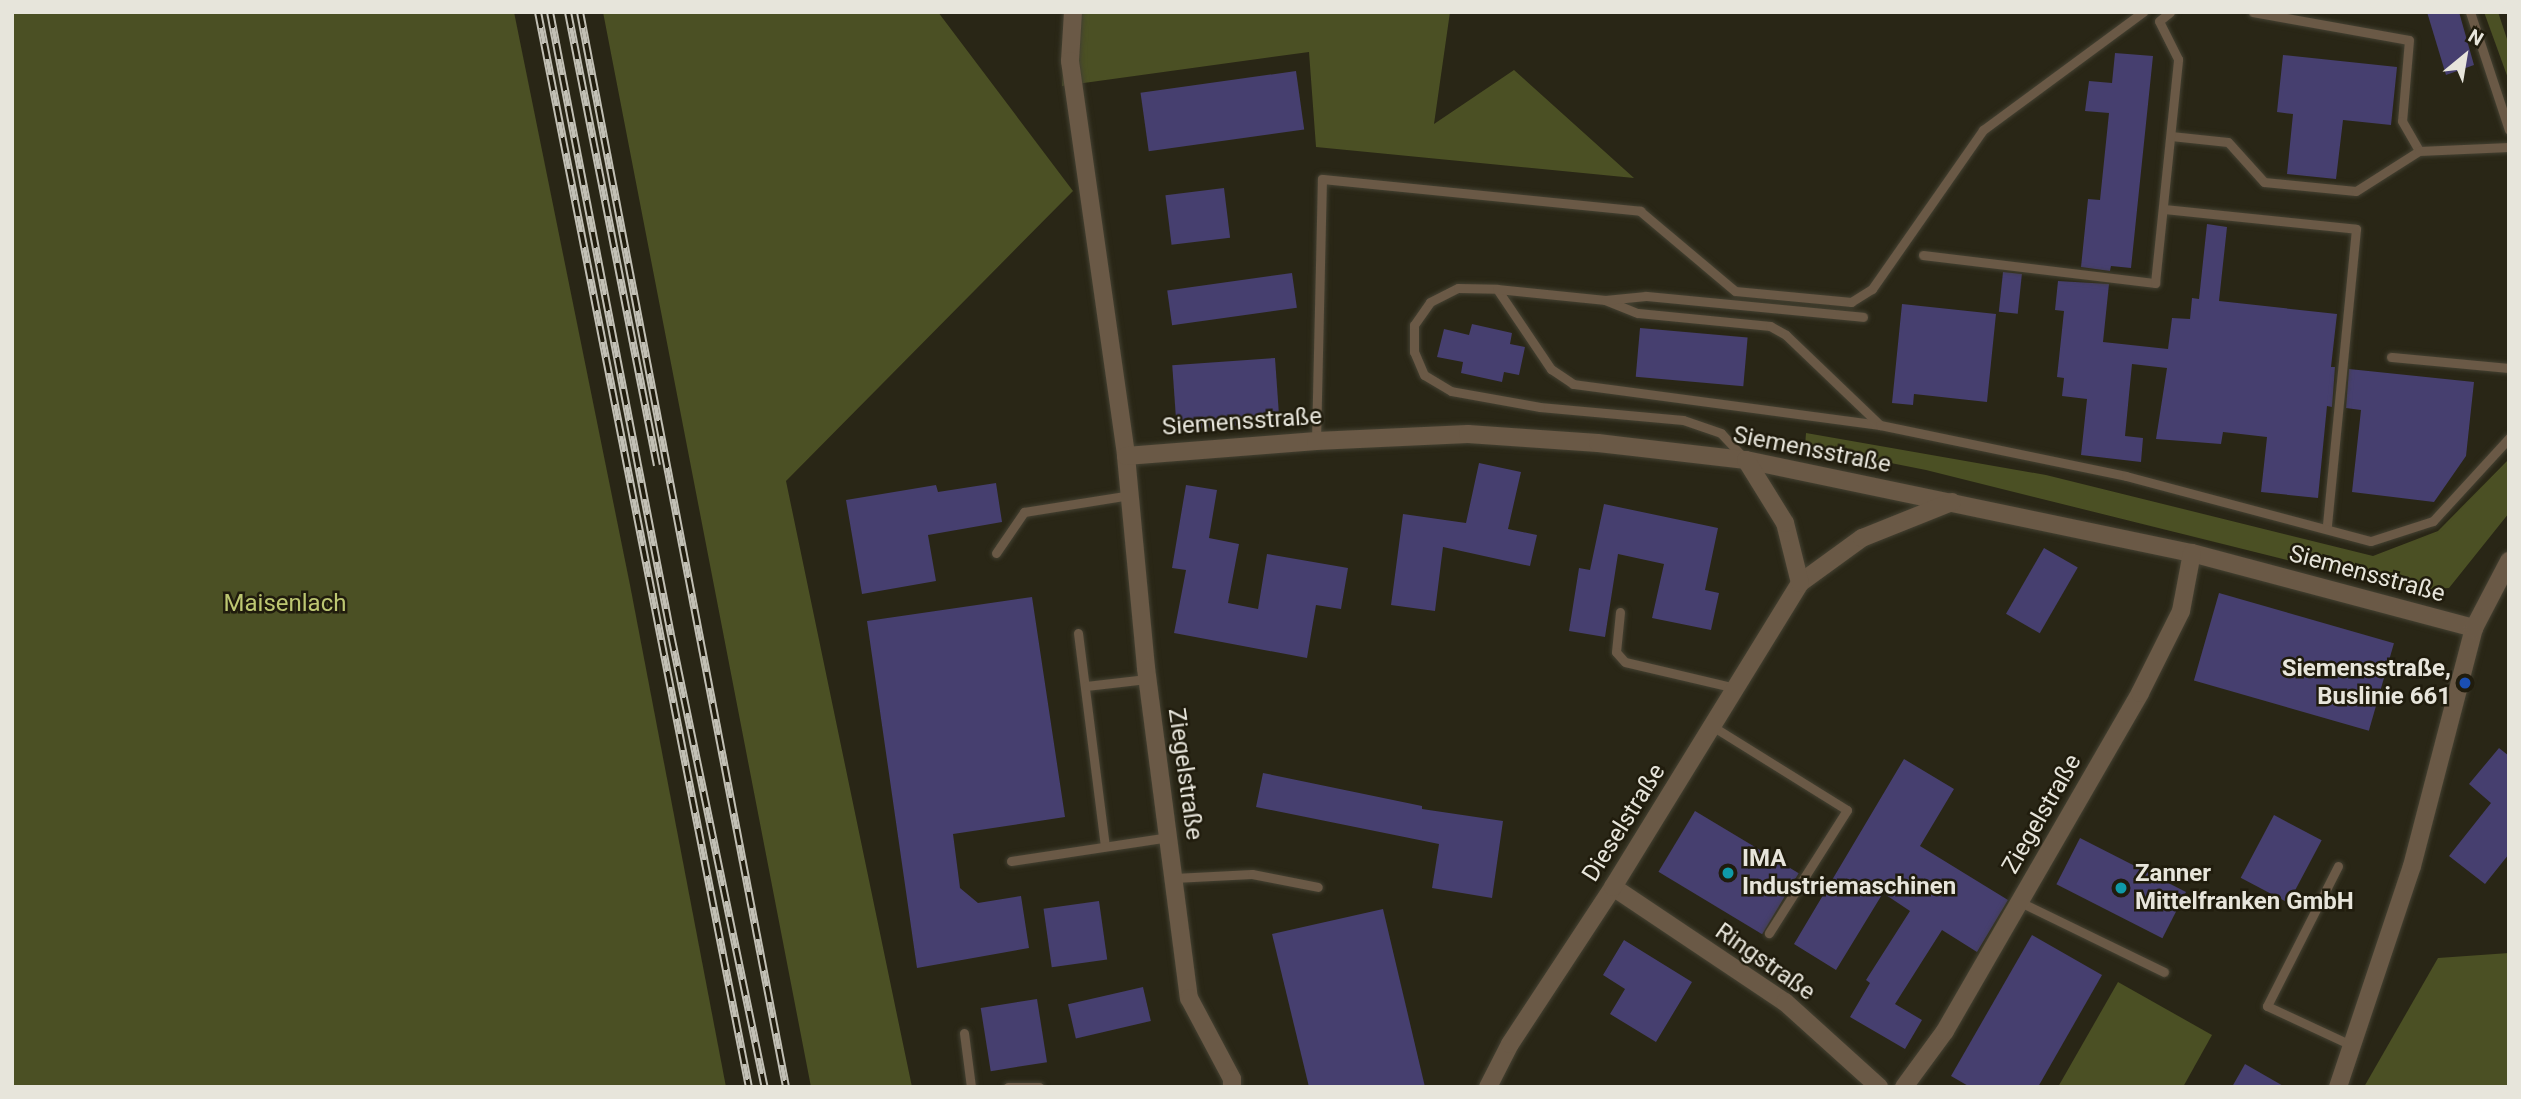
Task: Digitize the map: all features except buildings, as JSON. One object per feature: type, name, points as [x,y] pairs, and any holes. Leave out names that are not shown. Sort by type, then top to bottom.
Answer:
[{"type":"street","name":"Ziegelstraße","points":[[1073,12],[1070,61],[1126,456],[1147,679],[1189,998],[1232,1079],[1232,1087]]},
{"type":"street","name":"Siemensstraße","points":[[1126,456],[1316,440],[1468,434],[1598,443],[1746,460],[2192,553],[2474,628]]},
{"type":"street","points":[[1746,460],[1785,523],[1800,583]]},
{"type":"street","name":"Dieselstraße","points":[[1488,1087],[1510,1044],[1613,887],[1800,583],[1862,538],[1952,502]]},
{"type":"street","name":"Ziegelstraße","points":[[1905,1087],[1945,1031],[2140,694],[2180,611],[2192,553]]},
{"type":"street","points":[[2339,1087],[2412,866],[2474,628],[2509,561]]},
{"type":"street","name":"Ringstraße","points":[[1613,887],[1785,1002],[1879,1087]]},
{"type":"lane","points":[[1316,440],[1322,179],[1640,211],[1735,291],[1851,302],[1872,289],[1983,130],[2143,12]]},
{"type":"lane","points":[[1923,255],[2155,283],[2178,59],[2159,21],[2170,12]]},
{"type":"lane","points":[[2253,12],[2409,40],[2402,121],[2419,151]]},
{"type":"lane","points":[[2470,12],[2509,130]]},
{"type":"lane","points":[[2171,136],[2228,142],[2264,182],[2356,191],[2419,151],[2509,147]]},
{"type":"lane","points":[[2164,209],[2356,229],[2328,527]]},
{"type":"lane","points":[[1746,460],[1721,433],[1683,420],[1514,402],[1451,391],[1424,375],[1414,352],[1414,326],[1430,302],[1458,288],[1497,289],[1605,300],[1646,296],[1863,317]]},
{"type":"lane","points":[[1497,289],[1552,369],[1573,384],[1880,425],[2126,476],[2328,527],[2371,541],[2433,521],[2509,438]]},
{"type":"lane","points":[[1605,300],[1638,313],[1770,326],[1786,335],[1880,425]]},
{"type":"lane","points":[[2391,357],[2509,368]]},
{"type":"lane","points":[[996,553],[1024,512],[1130,495]]},
{"type":"lane","points":[[1620,612],[1616,652],[1625,662],[1735,688]]},
{"type":"lane","points":[[1078,633],[1105,846]]},
{"type":"lane","points":[[1086,686],[1147,679]]},
{"type":"lane","points":[[1712,726],[1847,810],[1769,933]]},
{"type":"lane","points":[[1011,861],[1169,837]]},
{"type":"lane","points":[[2338,866],[2267,1006],[2353,1046]]},
{"type":"lane","points":[[1174,878],[1252,874],[1318,887]]},
{"type":"lane","points":[[2020,902],[2164,972]]},
{"type":"lane","points":[[964,1033],[971,1087]]},
{"type":"lane","points":[[1008,1087],[1039,1087]]},
{"type":"green space","name":"Maisenlach","points":[[12,12],[514,12],[630,585],[726,1087],[12,1087]]},
{"type":"green space","points":[[603,12],[938,12],[1073,191],[786,481],[912,1087],[811,1087]]},
{"type":"green space","points":[[1066,12],[1450,12],[1434,124],[1514,70],[1634,178],[1316,147],[1309,52],[1062,86]]},
{"type":"green space","points":[[2484,12],[2498,12],[2509,45],[2509,81]]},
{"type":"green space","points":[[1806,433],[2046,475],[2373,556],[2438,531],[2509,459],[2509,513],[2449,588],[2407,590],[1926,470],[1805,446]]},
{"type":"green space","points":[[2509,953],[2509,1087],[2364,1087],[2438,958]]},
{"type":"green space","points":[[2118,982],[2212,1035],[2183,1087],[2058,1087]]},
{"type":"railway","points":[[538,12],[749,1087]]},
{"type":"railway","points":[[550,12],[671,635],[765,1087]]},
{"type":"railway","points":[[568,12],[657,465]]},
{"type":"railway","points":[[580,12],[786,1087]]},
{"type":"place","name":"Siemensstraße, Buslinie 661","points":[[2465,683]]},
{"type":"place","name":"IMA Industriemaschinen","points":[[1728,873]]},
{"type":"place","name":"Zanner Mittelfranken GmbH","points":[[2121,888]]}]
